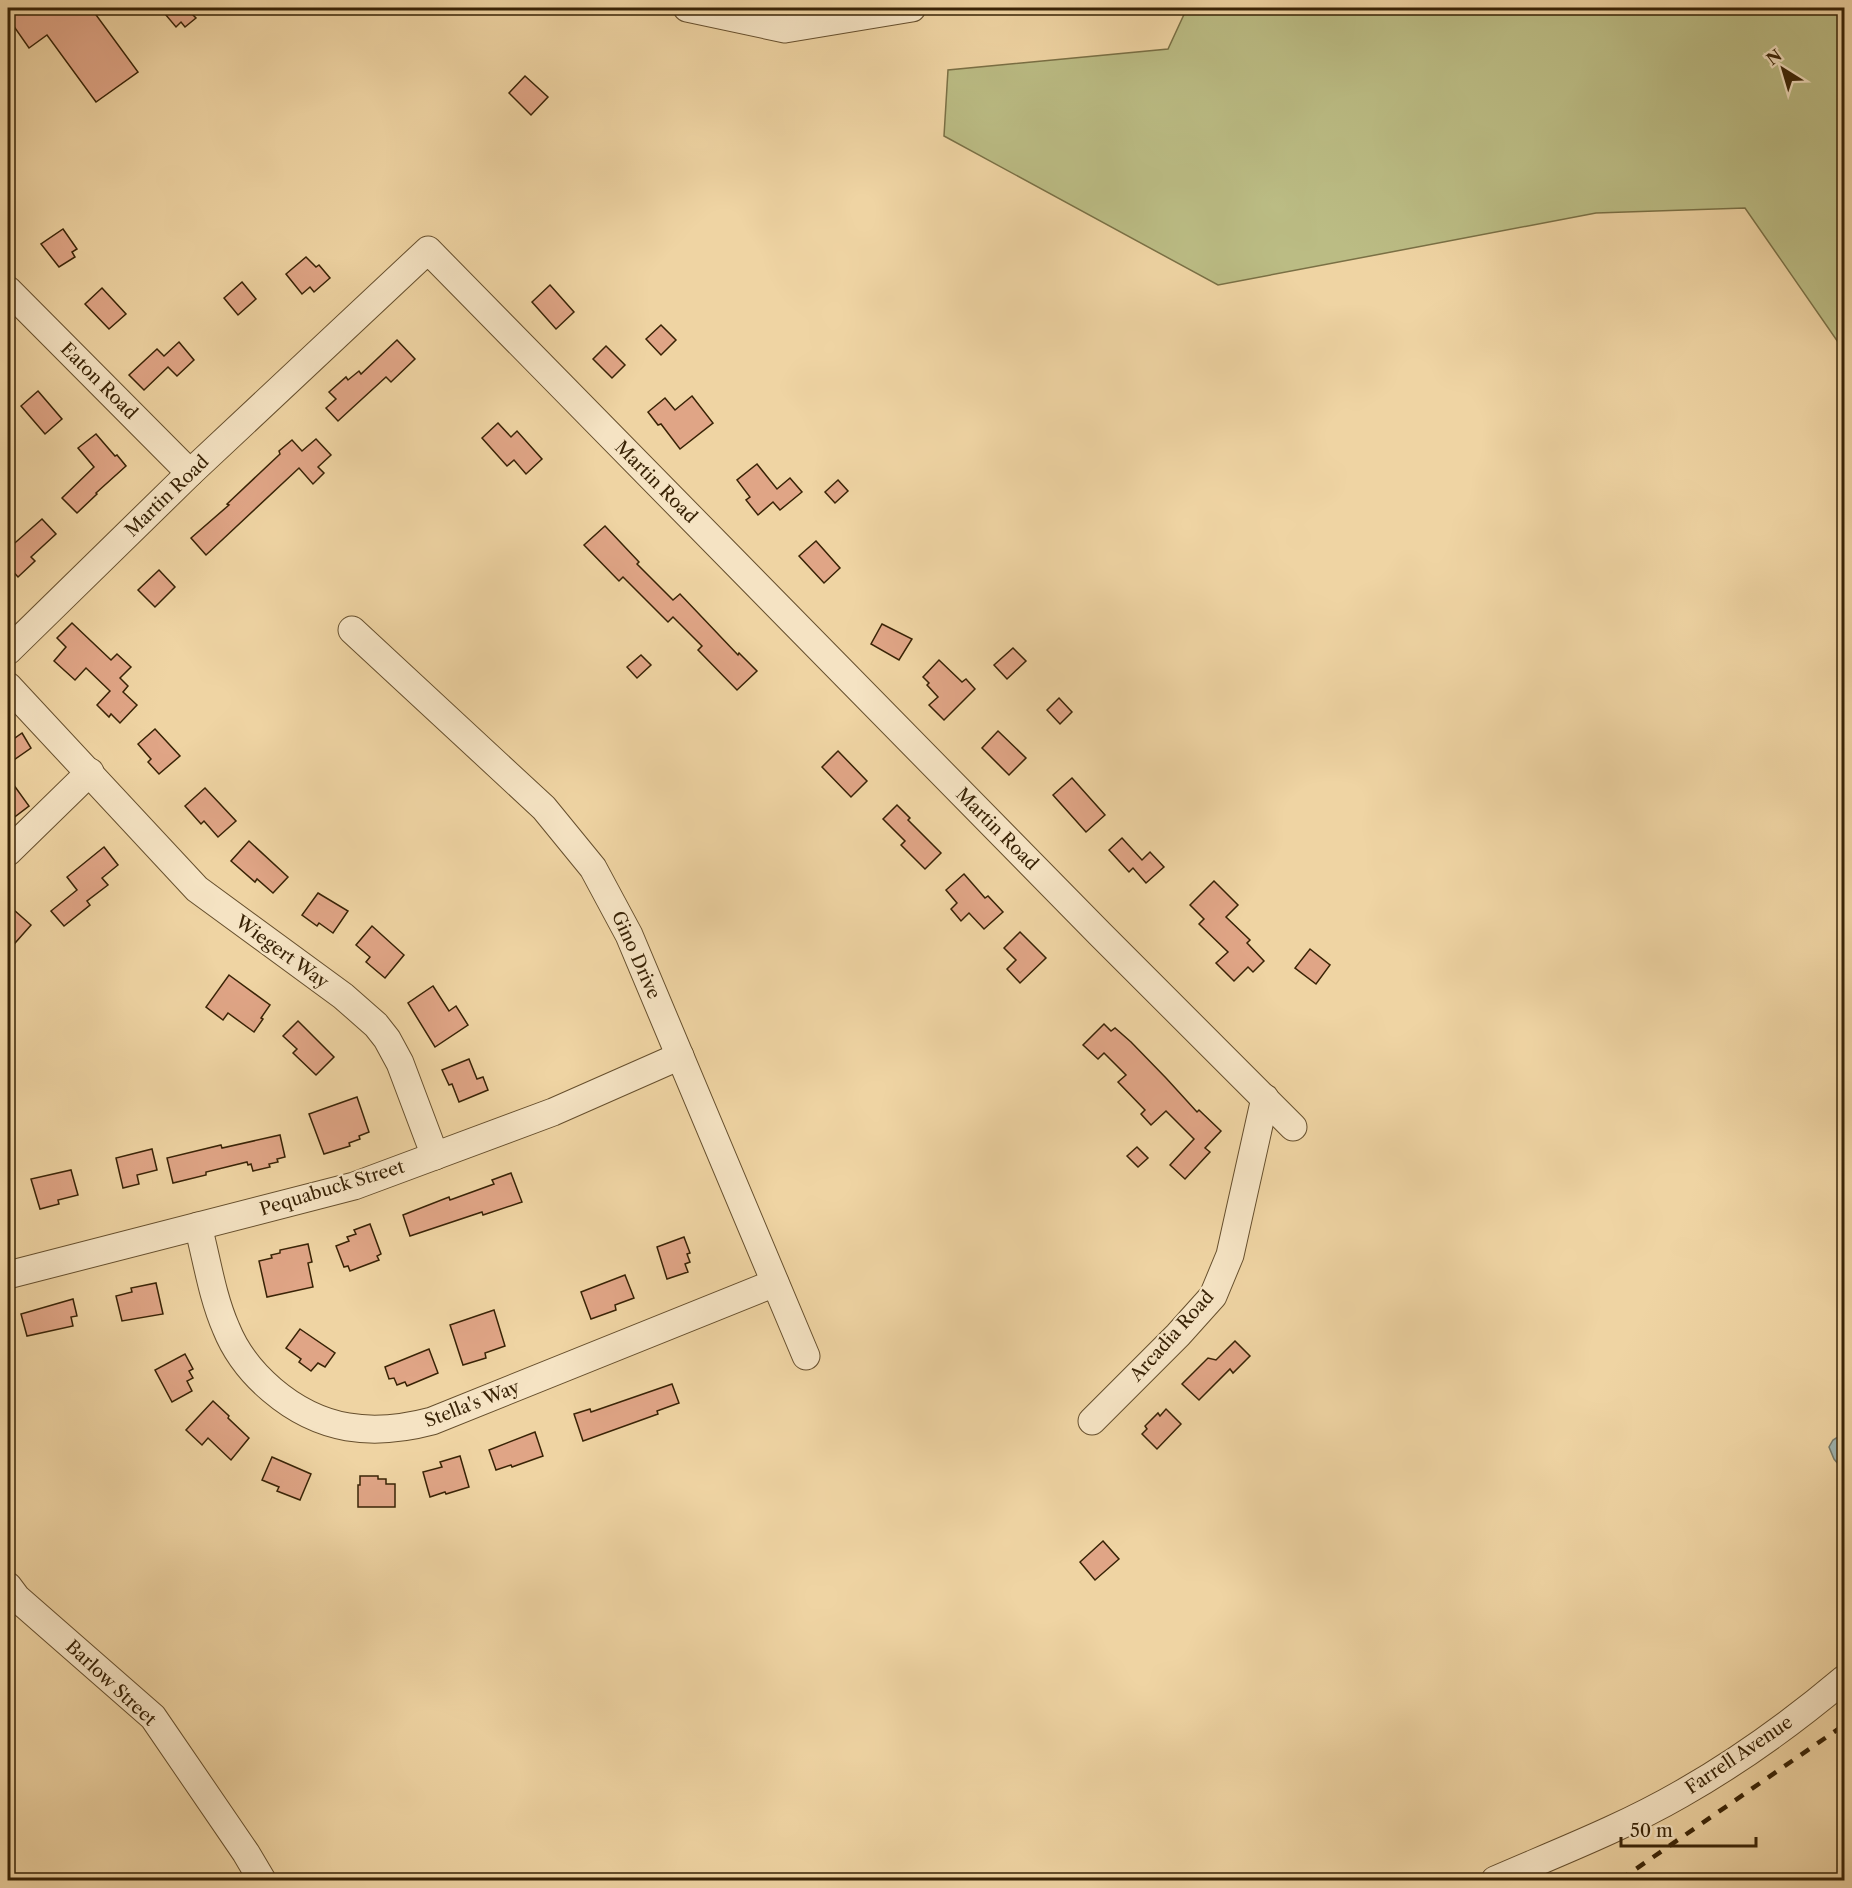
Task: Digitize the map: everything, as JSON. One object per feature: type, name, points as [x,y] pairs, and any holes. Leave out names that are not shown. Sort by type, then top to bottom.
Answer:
[{"type":"street","points":[[687,8],[785,29],[912,8]]},
{"type":"street","name":"Martin Road","points":[[8,651],[190,473],[428,250],[1100,934],[1293,1127]]},
{"type":"street","name":"Eaton Road","points":[[8,290],[190,473]]},
{"type":"street","name":"Gino Drive","points":[[352,630],[544,808],[593,868],[629,935],[806,1356]]},
{"type":"street","points":[[8,686],[90,772],[8,852]]},
{"type":"street","name":"Wiegert Way","points":[[90,772],[197,889],[343,996],[376,1025],[387,1039],[400,1063],[435,1156]]},
{"type":"street","name":"Pequabuck Street","points":[[8,1275],[354,1186],[553,1112],[680,1056]]},
{"type":"street","name":"Arcadia Road","points":[[1092,1421],[1178,1335],[1213,1296],[1230,1255],[1265,1098]]},
{"type":"street","name":"Stella's Way","points":[[198,1226],[219,1310],[230,1337],[245,1362],[262,1382],[295,1408],[321,1421],[358,1429],[390,1429],[432,1421],[775,1283]]},
{"type":"street","name":"Barlow Street","points":[[8,1587],[17,1598],[153,1718],[246,1853],[262,1881]]},
{"type":"street","name":"Farrell Avenue","points":[[1495,1881],[1620,1825],[1680,1794],[1781,1729],[1845,1679]]},
{"type":"green space","points":[[1187,8],[1844,8],[1844,392],[1838,342],[1745,208],[1596,213],[1218,285],[944,136],[948,70],[1168,49]]},
{"type":"water","points":[[1844,1433],[1844,1471],[1834,1459],[1829,1447],[1833,1440]]},
{"type":"building","points":[[22,8],[91,8],[138,72],[96,102],[47,35],[29,48],[8,18]]},
{"type":"building","points":[[160,8],[197,8],[191,13],[196,18],[185,27],[181,22],[176,27]]},
{"type":"building","points":[[525,76],[548,97],[531,115],[509,93]]},
{"type":"building","points":[[63,229],[77,249],[72,252],[75,257],[59,267],[41,244]]},
{"type":"building","points":[[306,257],[316,267],[319,265],[330,278],[314,292],[310,287],[302,294],[286,274]]},
{"type":"building","points":[[242,282],[256,299],[238,315],[224,298]]},
{"type":"building","points":[[550,285],[574,312],[556,329],[532,302]]},
{"type":"building","points":[[102,288],[126,314],[109,329],[85,304]]},
{"type":"building","points":[[661,325],[676,340],[661,355],[646,339]]},
{"type":"building","points":[[397,340],[415,359],[391,382],[386,377],[338,421],[326,408],[336,399],[329,392],[346,377],[348,380],[359,371],[361,374]]},
{"type":"building","points":[[179,342],[194,360],[177,376],[168,367],[144,390],[129,375],[157,349],[164,356]]},
{"type":"building","points":[[606,346],[625,365],[612,378],[593,359]]},
{"type":"building","points":[[38,391],[62,419],[45,434],[21,406]]},
{"type":"building","points":[[692,396],[713,423],[680,449],[661,424],[658,425],[648,412],[665,398],[675,410]]},
{"type":"building","points":[[498,423],[511,437],[517,431],[542,459],[526,474],[514,460],[507,466],[482,438]]},
{"type":"building","points":[[96,434],[126,466],[77,513],[62,498],[94,467],[78,448]]},
{"type":"building","points":[[316,439],[331,455],[318,467],[324,473],[313,484],[299,468],[206,555],[191,538],[229,505],[227,504],[292,440],[302,451]]},
{"type":"building","points":[[757,464],[777,489],[790,478],[802,492],[780,510],[773,502],[758,515],[746,500],[750,497],[737,480]]},
{"type":"building","points":[[838,480],[848,491],[835,503],[825,492]]},
{"type":"building","points":[[42,519],[56,534],[31,557],[35,561],[18,577],[8,566],[8,549]]},
{"type":"building","points":[[605,526],[639,562],[637,564],[673,600],[680,594],[738,655],[739,653],[757,671],[737,690],[698,650],[702,646],[673,617],[668,622],[623,577],[619,581],[584,545]]},
{"type":"building","points":[[816,541],[840,568],[824,583],[799,556]]},
{"type":"building","points":[[159,570],[175,587],[155,607],[138,590]]},
{"type":"building","points":[[72,623],[111,660],[117,654],[131,667],[120,678],[128,686],[123,692],[137,705],[120,723],[111,714],[109,717],[97,705],[110,691],[86,668],[75,680],[54,661],[66,647],[57,638]]},
{"type":"building","points":[[882,624],[912,639],[899,660],[871,644]]},
{"type":"building","points":[[1013,648],[1026,661],[1007,679],[994,665]]},
{"type":"building","points":[[641,655],[651,665],[637,678],[627,667]]},
{"type":"building","points":[[939,660],[962,682],[966,679],[975,689],[944,720],[929,705],[938,697],[923,677]]},
{"type":"building","points":[[1059,698],[1072,712],[1060,724],[1047,710]]},
{"type":"building","points":[[155,729],[180,756],[159,774],[148,762],[151,759],[138,744]]},
{"type":"building","points":[[998,731],[1026,758],[1009,775],[982,748]]},
{"type":"building","points":[[22,733],[31,748],[8,764],[8,743]]},
{"type":"building","points":[[838,751],[867,781],[851,797],[822,767]]},
{"type":"building","points":[[8,777],[29,806],[8,822]]},
{"type":"building","points":[[1072,778],[1105,815],[1086,832],[1053,795]]},
{"type":"building","points":[[205,788],[236,821],[218,837],[204,821],[201,824],[185,806]]},
{"type":"building","points":[[897,805],[910,818],[908,820],[941,853],[925,869],[901,845],[905,841],[883,819]]},
{"type":"building","points":[[1122,838],[1142,860],[1150,852],[1164,867],[1146,883],[1133,868],[1129,872],[1109,850]]},
{"type":"building","points":[[249,841],[288,877],[273,893],[257,879],[255,882],[231,861]]},
{"type":"building","points":[[104,847],[118,865],[102,878],[108,885],[87,901],[90,905],[64,926],[51,911],[77,890],[67,877]]},
{"type":"building","points":[[964,874],[985,898],[988,896],[1003,912],[984,929],[969,913],[961,921],[951,909],[957,903],[946,890]]},
{"type":"building","points":[[1214,881],[1238,905],[1226,917],[1250,940],[1247,943],[1264,961],[1253,972],[1248,967],[1234,981],[1216,963],[1228,952],[1199,924],[1204,919],[1190,905]]},
{"type":"building","points":[[318,893],[348,911],[333,933],[319,923],[317,926],[302,915]]},
{"type":"building","points":[[14,910],[31,925],[8,951],[8,918]]},
{"type":"building","points":[[372,926],[404,955],[385,978],[366,962],[370,957],[356,945]]},
{"type":"building","points":[[1020,932],[1046,958],[1020,983],[1007,969],[1016,960],[1004,948]]},
{"type":"building","points":[[1310,949],[1330,965],[1316,984],[1295,968]]},
{"type":"building","points":[[229,975],[270,1005],[254,1032],[228,1013],[223,1020],[206,1007]]},
{"type":"building","points":[[433,986],[449,1011],[456,1006],[468,1025],[435,1047],[408,1003]]},
{"type":"building","points":[[298,1021],[334,1057],[316,1075],[293,1053],[297,1049],[283,1036]]},
{"type":"building","points":[[1104,1024],[1111,1031],[1115,1028],[1131,1042],[1197,1112],[1199,1110],[1221,1131],[1205,1148],[1210,1152],[1185,1179],[1170,1165],[1194,1139],[1166,1111],[1151,1125],[1141,1114],[1145,1110],[1118,1082],[1126,1075],[1104,1053],[1098,1059],[1083,1045]]},
{"type":"building","points":[[469,1059],[477,1079],[483,1077],[488,1090],[459,1102],[452,1084],[449,1085],[442,1070]]},
{"type":"building","points":[[357,1097],[369,1132],[349,1143],[350,1146],[324,1154],[309,1114]]},
{"type":"building","points":[[280,1135],[285,1157],[269,1164],[270,1167],[253,1171],[251,1164],[248,1165],[247,1162],[173,1183],[167,1158],[221,1145],[222,1148]]},
{"type":"building","points":[[1137,1147],[1148,1158],[1138,1167],[1127,1156]]},
{"type":"building","points":[[152,1149],[157,1170],[137,1175],[139,1184],[123,1188],[116,1158]]},
{"type":"building","points":[[71,1170],[78,1195],[58,1200],[59,1204],[40,1209],[31,1179]]},
{"type":"building","points":[[511,1173],[522,1202],[483,1215],[482,1212],[410,1236],[403,1215],[449,1197],[450,1200],[494,1184],[492,1180]]},
{"type":"building","points":[[370,1224],[381,1254],[377,1256],[379,1260],[350,1271],[348,1266],[344,1267],[336,1246],[349,1241],[347,1237],[356,1234],[354,1230]]},
{"type":"building","points":[[684,1237],[690,1253],[687,1254],[690,1262],[685,1264],[688,1272],[667,1279],[657,1247]]},
{"type":"building","points":[[308,1244],[312,1262],[308,1263],[313,1287],[267,1297],[259,1261],[272,1258],[271,1255],[280,1253],[280,1250]]},
{"type":"building","points":[[625,1275],[634,1298],[615,1305],[616,1310],[591,1319],[581,1292]]},
{"type":"building","points":[[156,1283],[163,1314],[122,1321],[116,1296],[132,1292],[131,1288]]},
{"type":"building","points":[[73,1299],[77,1316],[71,1317],[73,1326],[27,1336],[21,1314]]},
{"type":"building","points":[[494,1310],[505,1346],[485,1353],[486,1358],[463,1365],[450,1325]]},
{"type":"building","points":[[300,1329],[335,1353],[325,1367],[318,1363],[311,1371],[299,1362],[301,1359],[286,1348]]},
{"type":"building","points":[[1235,1341],[1250,1356],[1233,1373],[1230,1369],[1199,1400],[1182,1384],[1208,1358],[1216,1360]]},
{"type":"building","points":[[429,1349],[438,1373],[407,1386],[405,1382],[397,1385],[394,1378],[389,1379],[385,1367]]},
{"type":"building","points":[[185,1354],[193,1369],[189,1371],[193,1378],[187,1381],[192,1391],[172,1402],[155,1370]]},
{"type":"building","points":[[672,1384],[679,1403],[657,1411],[658,1414],[583,1441],[574,1414],[590,1409],[591,1412]]},
{"type":"building","points":[[213,1401],[249,1438],[231,1460],[208,1438],[202,1445],[186,1430]]},
{"type":"building","points":[[1166,1409],[1181,1424],[1157,1449],[1142,1434],[1147,1429],[1145,1426],[1158,1413],[1160,1416]]},
{"type":"building","points":[[535,1432],[543,1456],[496,1470],[489,1450]]},
{"type":"building","points":[[460,1456],[469,1487],[430,1497],[423,1472],[442,1467],[440,1462]]},
{"type":"building","points":[[272,1457],[311,1474],[300,1500],[277,1491],[279,1487],[262,1480]]},
{"type":"building","points":[[360,1476],[378,1476],[378,1479],[386,1479],[386,1484],[395,1484],[395,1507],[358,1507]]},
{"type":"building","points":[[1103,1541],[1119,1559],[1095,1580],[1080,1562]]},
{"type":"railway","points":[[1620,1880],[1844,1725]]}]
